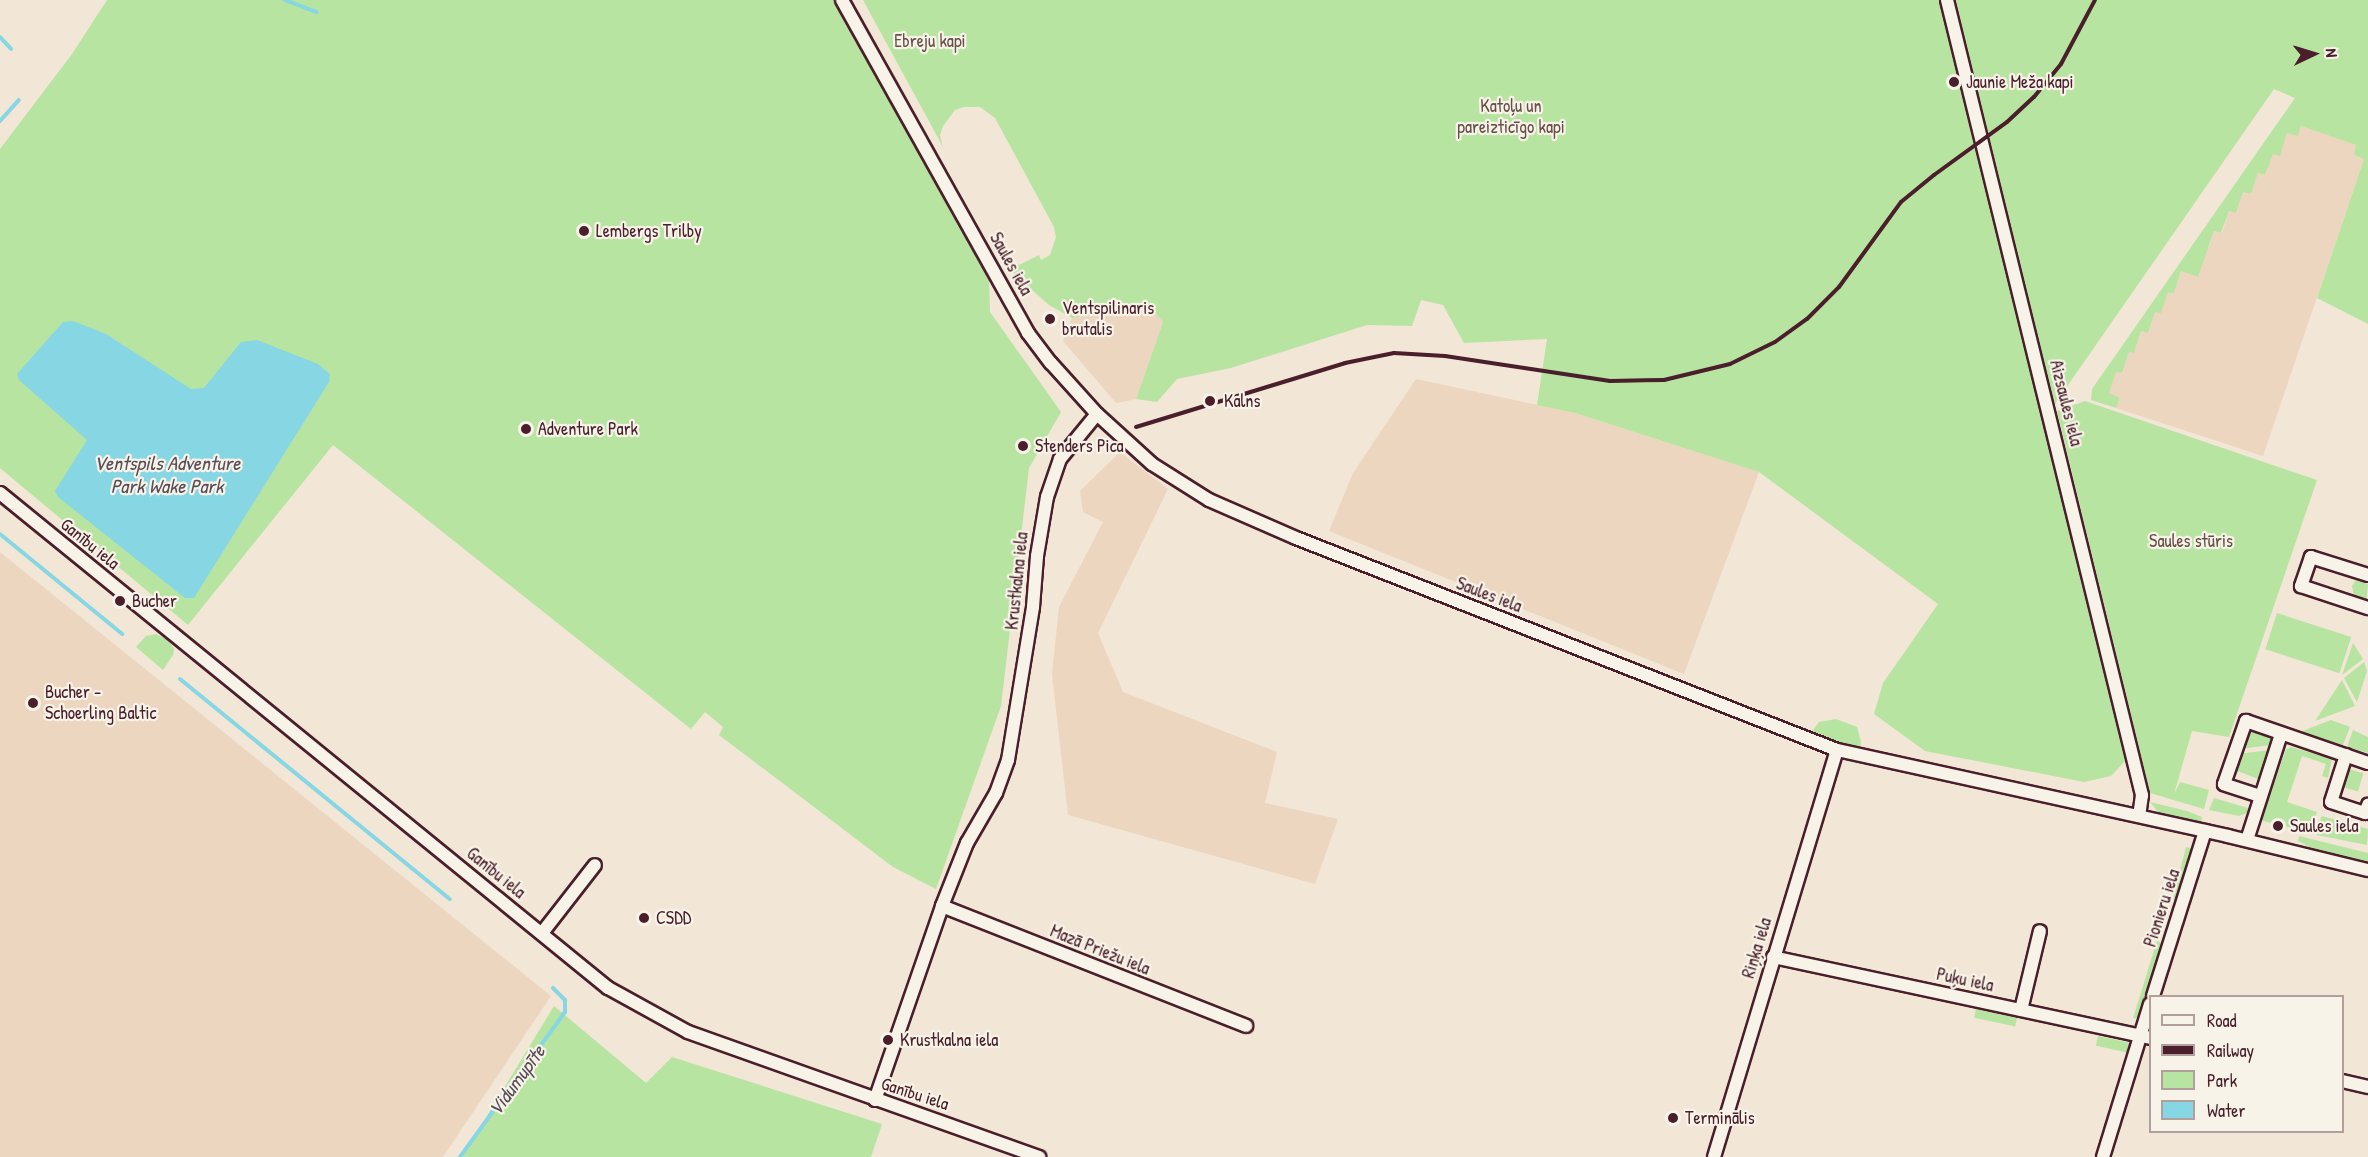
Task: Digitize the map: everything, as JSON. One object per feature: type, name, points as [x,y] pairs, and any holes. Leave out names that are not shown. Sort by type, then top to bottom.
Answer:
[{"type":"street","name":"Saules iela","points":[[842,0],[1028,333],[1051,363],[1097,414],[1152,464],[1227,509],[1837,750],[2247,840],[2368,870]]},
{"type":"street","name":"Aizsaules iela","points":[[1947,0],[2142,795],[2139,816]]},
{"type":"street","name":"Krustkalna iela","points":[[875,1100],[942,906],[967,843],[996,792],[1008,760],[1033,607],[1037,556],[1047,497],[1060,459],[1097,414]]},
{"type":"street","name":"Ganību iela","points":[[0,493],[608,988],[668,1023],[875,1100],[1039,1157]]},
{"type":"street","points":[[2368,575],[2311,557],[2301,586],[2368,608]]},
{"type":"street","points":[[2260,796],[2224,784],[2246,722],[2368,763]]},
{"type":"street","points":[[2247,840],[2281,734]]},
{"type":"street","name":"Riņķa iela","points":[[1714,1157],[1837,750]]},
{"type":"street","points":[[2346,755],[2331,802],[2365,813],[2368,805]]},
{"type":"street","name":"Pionieru iela","points":[[2153,995],[2205,831]]},
{"type":"street","points":[[542,933],[594,865]]},
{"type":"street","name":"Mazā Priežu iela","points":[[942,906],[1246,1026]]},
{"type":"street","points":[[2021,1010],[2040,931]]},
{"type":"street","name":"Puķu iela","points":[[1773,957],[2145,1037]]},
{"type":"street","points":[[2103,1157],[2145,1037],[2149,1015]]},
{"type":"street","points":[[2344,1081],[2368,1087]]},
{"type":"shaded area","points":[[2301,126],[2357,145],[2354,155],[2364,159],[2263,456],[2116,408],[2120,398],[2108,394],[2116,371],[2122,373],[2129,352],[2134,353],[2141,331],[2148,333],[2155,312],[2168,291],[2174,293],[2181,271],[2209,247],[2214,231],[2222,233],[2229,211],[2236,213],[2243,192],[2251,194],[2258,173],[2265,175],[2273,153],[2280,155],[2287,133]]},
{"type":"shaded area","points":[[1148,304],[1163,322],[1136,399],[1116,403],[1063,341],[1072,318]]},
{"type":"shaded area","points":[[1416,379],[1575,413],[1759,472],[1684,674],[1329,531],[1353,473]]},
{"type":"shaded area","points":[[1120,452],[1168,489],[1098,633],[1123,692],[1277,752],[1265,803],[1338,819],[1315,884],[1068,815],[1052,674],[1059,607],[1103,522],[1083,512],[1080,491]]},
{"type":"shaded area","points":[[0,552],[551,996],[443,1157],[0,1157]]},
{"type":"green space","name":"Adventure Park","points":[[107,0],[834,0],[989,278],[990,312],[1061,412],[1029,468],[1001,706],[936,889],[893,867],[719,735],[723,727],[705,712],[691,729],[333,445],[188,625],[0,468],[0,149],[72,54]]},
{"type":"green space","points":[[863,0],[2368,0],[2368,324],[2317,298],[2364,159],[2354,155],[2356,145],[2301,126],[2298,136],[2287,133],[2280,156],[2273,154],[2265,175],[2258,173],[2251,194],[2243,192],[2236,213],[2229,211],[2221,233],[2214,231],[2198,277],[2181,271],[2174,293],[2168,292],[2161,313],[2155,312],[2148,333],[2141,331],[2134,353],[2129,352],[2122,373],[2116,372],[2109,393],[2120,398],[2116,408],[2091,400],[2092,389],[2295,98],[2274,89],[2043,421],[2125,761],[2111,776],[2084,782],[1925,751],[1874,714],[1883,683],[1938,604],[1759,472],[1575,413],[1537,405],[1547,339],[1464,343],[1443,305],[1421,300],[1412,326],[1367,325],[1231,368],[1177,379],[1157,402],[1136,399],[1163,322],[1148,304],[1072,318],[1049,305],[1013,273],[1005,257],[1019,265],[1039,255],[1041,260],[1050,255],[1056,237],[1054,227],[995,118],[980,107],[964,107],[955,110],[943,126],[940,135],[943,147]]},
{"type":"green space","name":"Saules stūris","points":[[2085,401],[2317,480],[2229,737],[2192,731],[2174,794],[2180,782],[2209,790],[2204,809],[2150,793],[2057,411]]},
{"type":"green space","points":[[2356,580],[2368,584],[2366,604],[2355,601],[2352,586]]},
{"type":"green space","points":[[2277,613],[2351,637],[2339,673],[2265,649]]},
{"type":"green space","points":[[156,634],[168,640],[174,649],[173,655],[163,670],[136,647],[146,636]]},
{"type":"green space","points":[[2353,643],[2363,659],[2342,675]]},
{"type":"green space","points":[[2364,662],[2367,671],[2357,702],[2344,678]]},
{"type":"green space","points":[[2342,680],[2355,706],[2315,721]]},
{"type":"green space","points":[[1836,719],[1857,727],[1861,742],[1860,749],[1811,733],[1819,722]]},
{"type":"green space","points":[[2331,720],[2350,727],[2343,745],[2300,732]]},
{"type":"green space","points":[[2248,729],[2274,736],[2271,745],[2240,749]]},
{"type":"green space","points":[[2353,730],[2368,737],[2368,753],[2347,747]]},
{"type":"green space","points":[[2291,747],[2332,759],[2328,778],[2322,776],[2326,764],[2302,756],[2287,802],[2317,812],[2309,832],[2263,821],[2262,818],[2286,749]]},
{"type":"green space","points":[[2270,750],[2261,780],[2232,769],[2238,754]]},
{"type":"green space","points":[[2345,768],[2363,773],[2358,792],[2340,786]]},
{"type":"green space","points":[[2214,798],[2248,808],[2247,813],[2239,816],[2209,810]]},
{"type":"green space","points":[[2150,802],[2202,817],[2201,823],[2158,812]]},
{"type":"green space","points":[[2322,816],[2368,829],[2367,845],[2317,835],[2315,830]]},
{"type":"green space","points":[[2299,836],[2368,853],[2368,863],[2315,850],[2298,841]]},
{"type":"green space","points":[[2186,847],[2194,849],[2181,901],[2173,899]]},
{"type":"green space","points":[[2157,941],[2164,944],[2142,1019],[2133,1018]]},
{"type":"green space","points":[[554,1006],[646,1083],[672,1057],[882,1124],[871,1157],[462,1157]]},
{"type":"green space","points":[[1976,1009],[2017,1018],[2015,1027],[1974,1018]]},
{"type":"green space","points":[[2098,1036],[2130,1043],[2128,1053],[2096,1046]]},
{"type":"water","name":"Ventspils Adventure Park Wake Park","points":[[73,321],[106,334],[191,389],[204,388],[241,342],[257,340],[318,364],[330,374],[329,382],[194,598],[185,598],[58,497],[55,491],[87,440],[19,380],[17,374],[63,322]]},
{"type":"waterway","points":[[285,0],[317,12]]},
{"type":"waterway","points":[[0,37],[11,49]]},
{"type":"waterway","points":[[0,121],[19,100]]},
{"type":"waterway","points":[[0,534],[122,634]]},
{"type":"waterway","points":[[180,679],[450,899]]},
{"type":"waterway","name":"Vidumupīte","points":[[460,1157],[565,1012],[565,1000],[553,988]]},
{"type":"railway","points":[[1136,427],[1345,363],[1394,353],[1445,356],[1610,381],[1664,380],[1730,364],[1775,342],[1807,319],[1839,287],[1901,202],[2007,122],[2034,97],[2061,64],[2095,0]]},
{"type":"place","name":"Jaunie Meža kapi","points":[[1954,82]]},
{"type":"place","name":"Lembergs Trilby","points":[[584,231]]},
{"type":"place","name":"Ventspilinaris brutalis","points":[[1050,319]]},
{"type":"place","name":"Kalns","points":[[1210,401]]},
{"type":"place","name":"Adventure Park","points":[[526,429]]},
{"type":"place","name":"Stenders Pica","points":[[1023,446]]},
{"type":"place","name":"Bucher","points":[[120,601]]},
{"type":"place","name":"Bucher - Schoerling Baltic","points":[[33,703]]},
{"type":"place","name":"Saules iela","points":[[2278,826]]},
{"type":"place","name":"CSDD","points":[[644,918]]},
{"type":"place","name":"Krustkalna iela","points":[[888,1040]]},
{"type":"place","name":"Terminālis","points":[[1673,1118]]},
{"type":"park label","name":"Ebreju kapi","points":[[930,41]]},
{"type":"park label","name":"Katoļu un pareizticīgo kapi","points":[[1511,117]]}]
